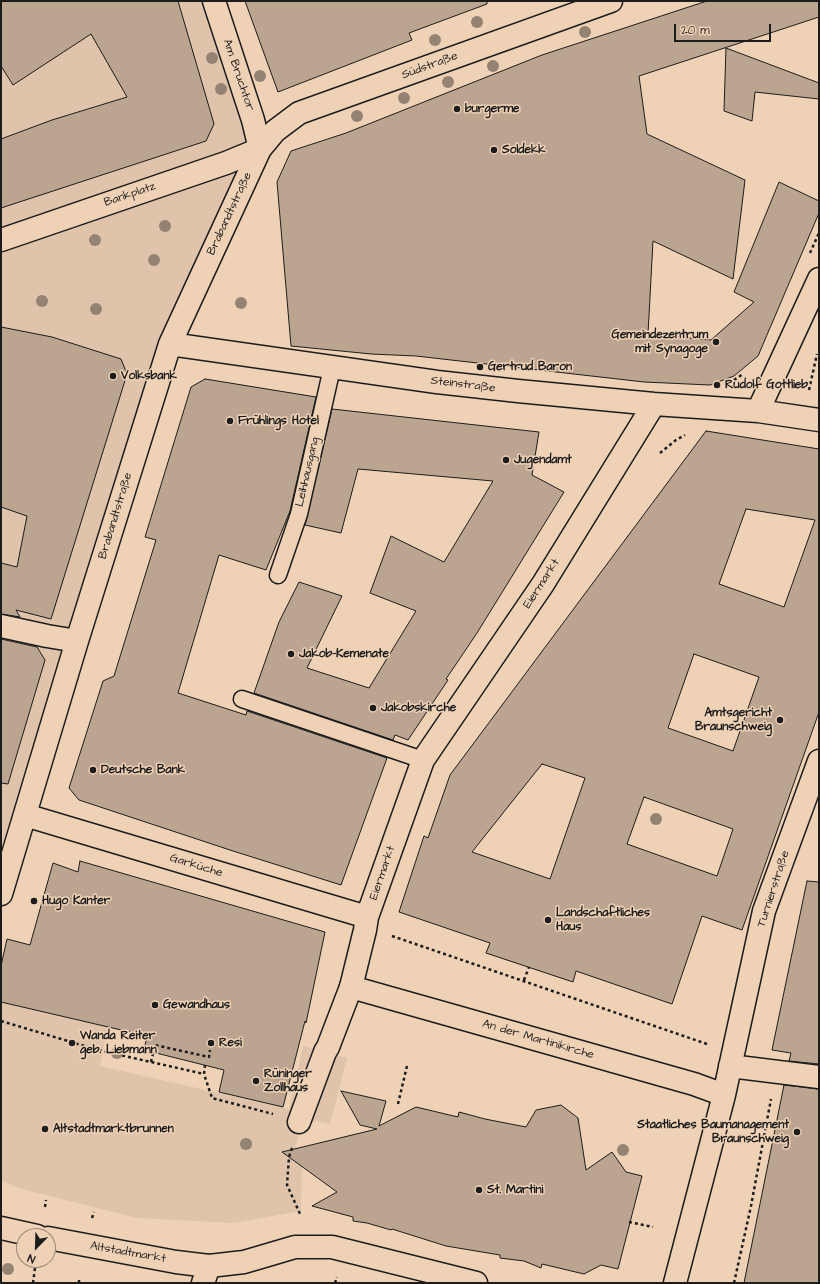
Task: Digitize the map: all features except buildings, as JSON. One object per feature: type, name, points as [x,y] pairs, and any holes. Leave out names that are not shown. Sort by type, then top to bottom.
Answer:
[{"type":"street","name":"Am Bruchtor","points":[[214,1],[254,120],[260,149]]},
{"type":"street","name":"Südstraße","points":[[260,149],[275,131],[299,113],[611,1]]},
{"type":"street","name":"Bankplatz","points":[[1,240],[226,163],[260,149]]},
{"type":"street","name":"Brabandtstraße","points":[[1,894],[77,641],[170,344],[260,149]]},
{"type":"street","points":[[758,411],[819,279]]},
{"type":"street","name":"Steinstraße","points":[[170,344],[332,368],[511,390],[654,404],[758,411],[819,420]]},
{"type":"street","name":"Eiermarkt","points":[[367,918],[423,760],[543,584],[654,404]]},
{"type":"street","points":[[1,626],[77,641]]},
{"type":"street","name":"Turnierstraße","points":[[730,1066],[764,911],[819,761]]},
{"type":"street","name":"Garküche","points":[[25,815],[367,918]]},
{"type":"street","points":[[299,1122],[351,987],[367,918]]},
{"type":"street","name":"An der Martinikirche","points":[[351,987],[694,1084],[724,1095]]},
{"type":"street","points":[[675,1283],[724,1095],[730,1066],[819,1077]]},
{"type":"street","points":[[1,1228],[16,1231]]},
{"type":"street","name":"Altstadtmarkt","points":[[56,1240],[176,1262],[206,1274]]},
{"type":"street","points":[[206,1274],[295,1247],[332,1247],[476,1283]]},
{"type":"lane","name":"Leihhausgang","points":[[278,575],[299,514],[332,368]]},
{"type":"lane","points":[[242,699],[398,750],[423,760]]},
{"type":"path","points":[[810,253],[819,233]]},
{"type":"path","points":[[808,397],[819,347]]},
{"type":"path","points":[[730,381],[737,379],[747,371]]},
{"type":"path","points":[[656,457],[661,451],[687,434]]},
{"type":"path","points":[[386,934],[524,980],[711,1046]]},
{"type":"path","points":[[524,980],[529,967]]},
{"type":"path","points":[[1,1021],[98,1050],[204,1074]]},
{"type":"path","points":[[151,1062],[155,1045],[209,1057],[210,1050]]},
{"type":"path","points":[[205,1065],[204,1074],[212,1098],[299,1122],[289,1157],[287,1185],[301,1216]]},
{"type":"path","points":[[398,1104],[407,1066]]},
{"type":"path","points":[[734,1283],[751,1206],[772,1093]]},
{"type":"path","points":[[45,1207],[46,1200]]},
{"type":"path","points":[[92,1218],[94,1212]]},
{"type":"path","points":[[630,1222],[653,1227]]},
{"type":"path","points":[[32,1283],[35,1268]]},
{"type":"path","points":[[78,1283],[79,1278]]},
{"type":"shaded area","points":[[1,1],[213,1],[260,149],[189,294],[1,860]]},
{"type":"shaded area","points":[[1,1000],[108,1025],[100,1066],[289,1109],[303,1046],[347,1058],[330,1124],[316,1121],[299,1133],[294,1152],[302,1166],[301,1211],[234,1223],[137,1218],[18,1188],[1,1180]]},
{"type":"place","name":"burgerme","points":[[457,109]]},
{"type":"place","name":"Soldekk","points":[[494,150]]},
{"type":"place","name":"Gemeindezentrum mit Synagoge","points":[[716,342]]},
{"type":"place","name":"Gertrud Baron","points":[[480,367]]},
{"type":"place","name":"Volksbank","points":[[113,376]]},
{"type":"place","name":"Rudolf Gottlieb","points":[[717,385]]},
{"type":"place","name":"Frühlings Hotel","points":[[230,421]]},
{"type":"place","name":"Jugendamt","points":[[506,460]]},
{"type":"place","name":"Jakob-Kemenate","points":[[291,654]]},
{"type":"place","name":"Jakobskirche","points":[[373,708]]},
{"type":"place","name":"Amtsgericht Braunschweig","points":[[780,720]]},
{"type":"place","name":"Deutsche Bank","points":[[93,770]]},
{"type":"place","name":"Hugo Kanter","points":[[34,901]]},
{"type":"place","name":"Landschaftliches Haus","points":[[548,920]]},
{"type":"place","name":"Gewandhaus","points":[[155,1005]]},
{"type":"place","name":"Wanda Reiter geb. Liebmann","points":[[72,1043]]},
{"type":"place","name":"Resi","points":[[211,1043]]},
{"type":"place","name":"Rüninger Zollhaus","points":[[256,1081]]},
{"type":"place","name":"Altstadtmarktbrunnen","points":[[45,1129]]},
{"type":"place","name":"Staatliches Baumanagement Braunschweig","points":[[797,1132]]},
{"type":"place","name":"St. Martini","points":[[479,1190]]}]
